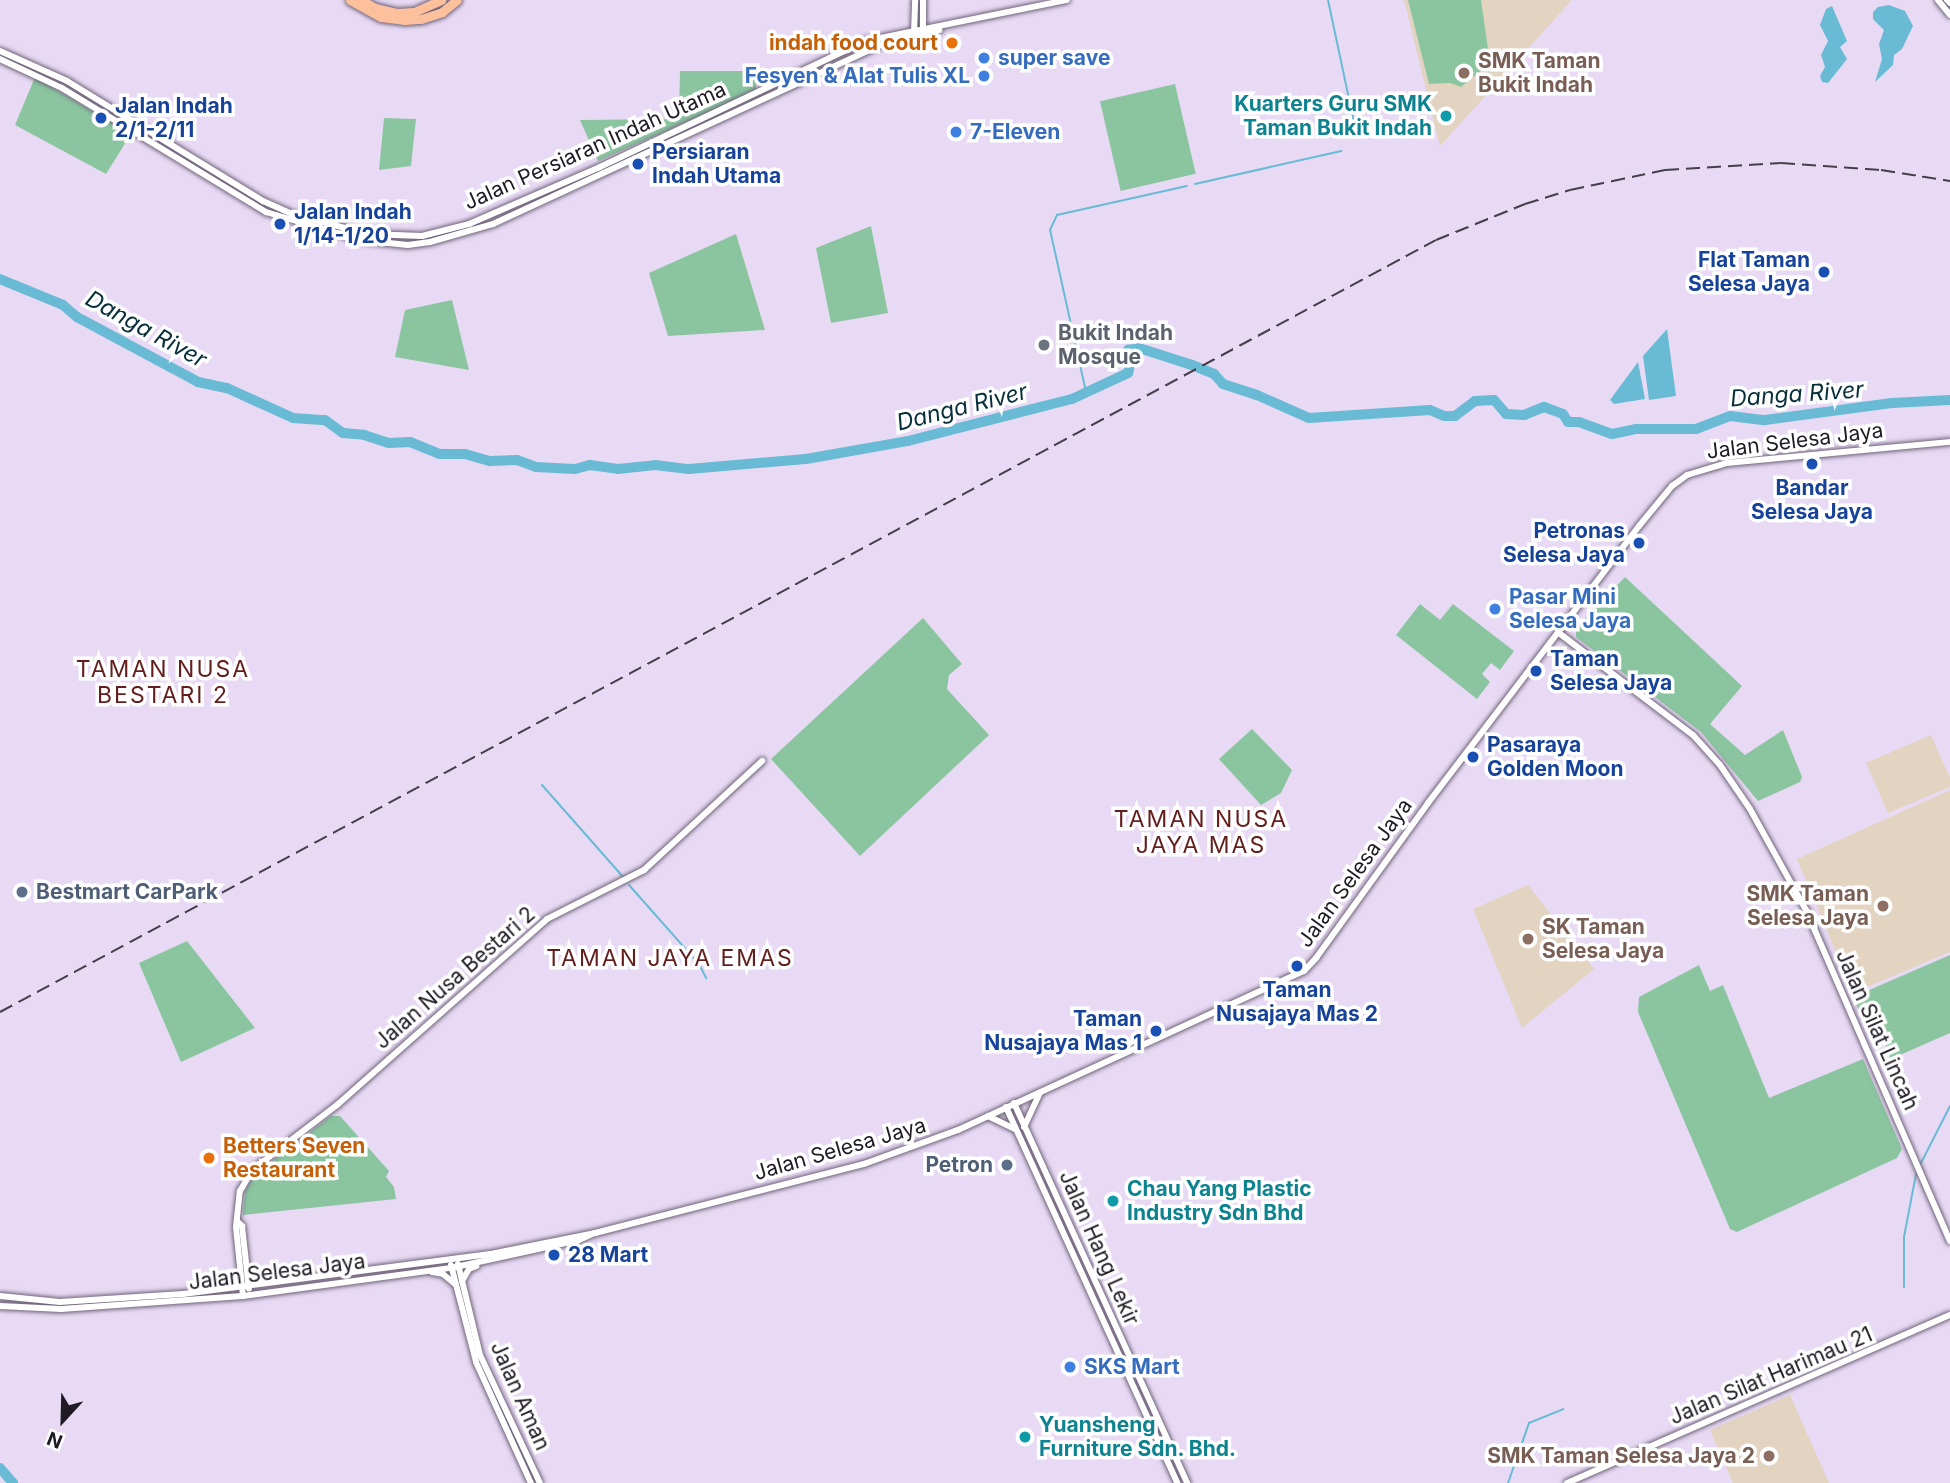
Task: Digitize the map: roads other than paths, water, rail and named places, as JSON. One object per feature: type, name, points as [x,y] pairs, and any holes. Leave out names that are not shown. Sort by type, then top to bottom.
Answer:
[{"type":"highway","points":[[350,0],[381,17],[405,20],[421,19],[442,12],[457,0]]},
{"type":"highway","points":[[361,0],[375,8],[397,13],[414,12],[441,0]]},
{"type":"street","points":[[915,0],[914,33],[1067,0]]},
{"type":"street","points":[[922,32],[923,0]]},
{"type":"street","points":[[1938,0],[1950,15]]},
{"type":"street","name":"Jalan Persiaran Indah Utama","points":[[0,51],[67,81],[263,201],[295,215],[368,234],[422,236],[469,224],[600,167],[865,41],[914,33]]},
{"type":"street","name":"Jalan Persiaran Indah Utama","points":[[0,59],[73,94],[134,134],[266,212],[360,240],[408,245],[430,242],[493,224],[885,43],[914,33]]},
{"type":"street","points":[[54,84],[67,81],[73,94]]},
{"type":"street","points":[[130,120],[134,134],[149,132]]},
{"type":"street","points":[[214,181],[228,180],[231,191]]},
{"type":"street","name":"Jalan Selesa Jaya","points":[[0,1306],[61,1310],[246,1295],[454,1263],[595,1233],[864,1164],[931,1141],[988,1116],[1304,971],[1427,803],[1666,493],[1687,475],[1727,463],[1950,442]]},
{"type":"street","name":"Jalan Silat Lincah","points":[[1559,633],[1693,734],[1720,765],[1750,809],[1806,910],[1950,1241]]},
{"type":"street","name":"Jalan Nusa Bestari 2","points":[[246,1295],[242,1226],[238,1222],[241,1186],[261,1160],[337,1105],[547,919],[644,870],[762,761]]},
{"type":"street","points":[[1024,1126],[1041,1091]]},
{"type":"street","name":"Jalan Hang Lekir","points":[[1014,1103],[1187,1483]]},
{"type":"street","name":"Jalan Hang Lekir","points":[[1006,1107],[1177,1483]]},
{"type":"street","points":[[988,1116],[1017,1130]]},
{"type":"street","name":"Jalan Selesa Jaya","points":[[0,1296],[60,1302],[183,1294],[492,1261],[579,1240],[595,1233]]},
{"type":"street","points":[[459,1283],[472,1267],[492,1261]]},
{"type":"street","points":[[454,1263],[459,1283]]},
{"type":"street","points":[[406,1272],[438,1272],[459,1283]]},
{"type":"street","name":"Jalan Aman","points":[[459,1283],[476,1362],[531,1483]]},
{"type":"street","name":"Jalan Aman","points":[[459,1283],[480,1355],[540,1483]]},
{"type":"street","name":"Jalan Silat Harimau 21","points":[[1567,1483],[1950,1315]]},
{"type":"water","points":[[1889,5],[1905,11],[1913,26],[1902,49],[1894,55],[1893,65],[1875,82],[1882,59],[1879,44],[1884,30],[1873,19],[1873,12],[1878,7]]},
{"type":"water","points":[[1832,6],[1847,41],[1840,47],[1847,59],[1828,83],[1822,82],[1820,76],[1825,67],[1821,55],[1828,41],[1820,25],[1826,9]]},
{"type":"water","points":[[1667,329],[1676,396],[1649,400],[1643,356]]},
{"type":"water","points":[[1638,362],[1645,399],[1614,404],[1610,400]]},
{"type":"waterway","points":[[1328,0],[1357,136]]},
{"type":"waterway","points":[[1195,184],[1341,151]]},
{"type":"waterway","points":[[1086,392],[1050,230],[1057,215],[1187,186]]},
{"type":"waterway","name":"Danga River","points":[[0,279],[63,305],[77,317],[198,382],[227,388],[293,418],[325,420],[343,433],[364,435],[389,443],[410,442],[439,454],[465,454],[490,461],[517,460],[536,467],[575,469],[590,465],[618,469],[655,465],[689,469],[806,459],[908,441],[1072,399],[1128,373],[1130,365],[1125,358],[1128,350],[1139,348],[1214,374],[1223,384],[1257,395],[1309,418],[1430,410],[1444,416],[1455,416],[1475,401],[1494,400],[1506,414],[1524,415],[1544,407],[1563,414],[1568,422],[1579,422],[1612,434],[1636,429],[1696,429],[1730,416],[1765,420],[1892,403],[1950,400]]},
{"type":"waterway","points":[[542,785],[623,877]]},
{"type":"waterway","points":[[629,885],[699,964],[706,978]]},
{"type":"waterway","points":[[1921,1163],[1950,1106]]},
{"type":"waterway","points":[[1904,1287],[1904,1237],[1916,1174]]},
{"type":"waterway","points":[[1508,1483],[1529,1423],[1563,1409]]},
{"type":"waterway","points":[[0,1468],[13,1483]]},
{"type":"railway","points":[[0,1012],[1436,240],[1525,204],[1570,190],[1665,170],[1781,163],[1881,170],[1950,181]]},
{"type":"place","name":"indah food court","points":[[952,43]]},
{"type":"place","name":"super save","points":[[984,58]]},
{"type":"place","name":"SMK Taman Bukit Indah","points":[[1464,73]]},
{"type":"place","name":"Fesyen & Alat Tulis XL","points":[[984,76]]},
{"type":"place","name":"Kuarters Guru SMK Taman Bukit Indah","points":[[1446,116]]},
{"type":"place","name":"Jalan Indah 2/1-2/11","points":[[101,118]]},
{"type":"place","name":"7-Eleven","points":[[956,132]]},
{"type":"place","name":"Persiaran Indah Utama","points":[[638,164]]},
{"type":"place","name":"Jalan Indah 1/14-1/20","points":[[280,224]]},
{"type":"place","name":"Flat Taman Selesa Jaya","points":[[1824,272]]},
{"type":"place","name":"Bukit Indah Mosque","points":[[1044,345]]},
{"type":"place","name":"Bandar Selesa Jaya","points":[[1812,464]]},
{"type":"place","name":"Petronas Selesa Jaya","points":[[1639,543]]},
{"type":"place","name":"Pasar Mini Selesa Jaya","points":[[1495,609]]},
{"type":"place","name":"Taman Selesa Jaya","points":[[1536,671]]},
{"type":"place","name":"Pasaraya Golden Moon","points":[[1473,757]]},
{"type":"place","name":"Bestmart CarPark","points":[[22,892]]},
{"type":"place","name":"SMK Taman Selesa Jaya","points":[[1883,906]]},
{"type":"place","name":"SK Taman Selesa Jaya","points":[[1528,939]]},
{"type":"place","name":"Taman Nusajaya Mas 2","points":[[1297,966]]},
{"type":"place","name":"Taman Nusajaya Mas 1","points":[[1156,1031]]},
{"type":"place","name":"Betters Seven Restaurant","points":[[209,1158]]},
{"type":"place","name":"Petron","points":[[1007,1165]]},
{"type":"place","name":"Chau Yang Plastic Industry Sdn Bhd","points":[[1113,1201]]},
{"type":"place","name":"28 Mart","points":[[554,1255]]},
{"type":"place","name":"SKS Mart","points":[[1070,1367]]},
{"type":"place","name":"Yuansheng Furniture Sdn. Bhd.","points":[[1025,1437]]},
{"type":"place","name":"SMK Taman Selesa Jaya 2","points":[[1769,1456]]},
{"type":"district","name":"TAMAN NUSA BESTARI 2","points":[[163,682]]},
{"type":"district","name":"TAMAN NUSA JAYA MAS","points":[[1201,832]]},
{"type":"district","name":"TAMAN JAYA EMAS","points":[[670,958]]}]
